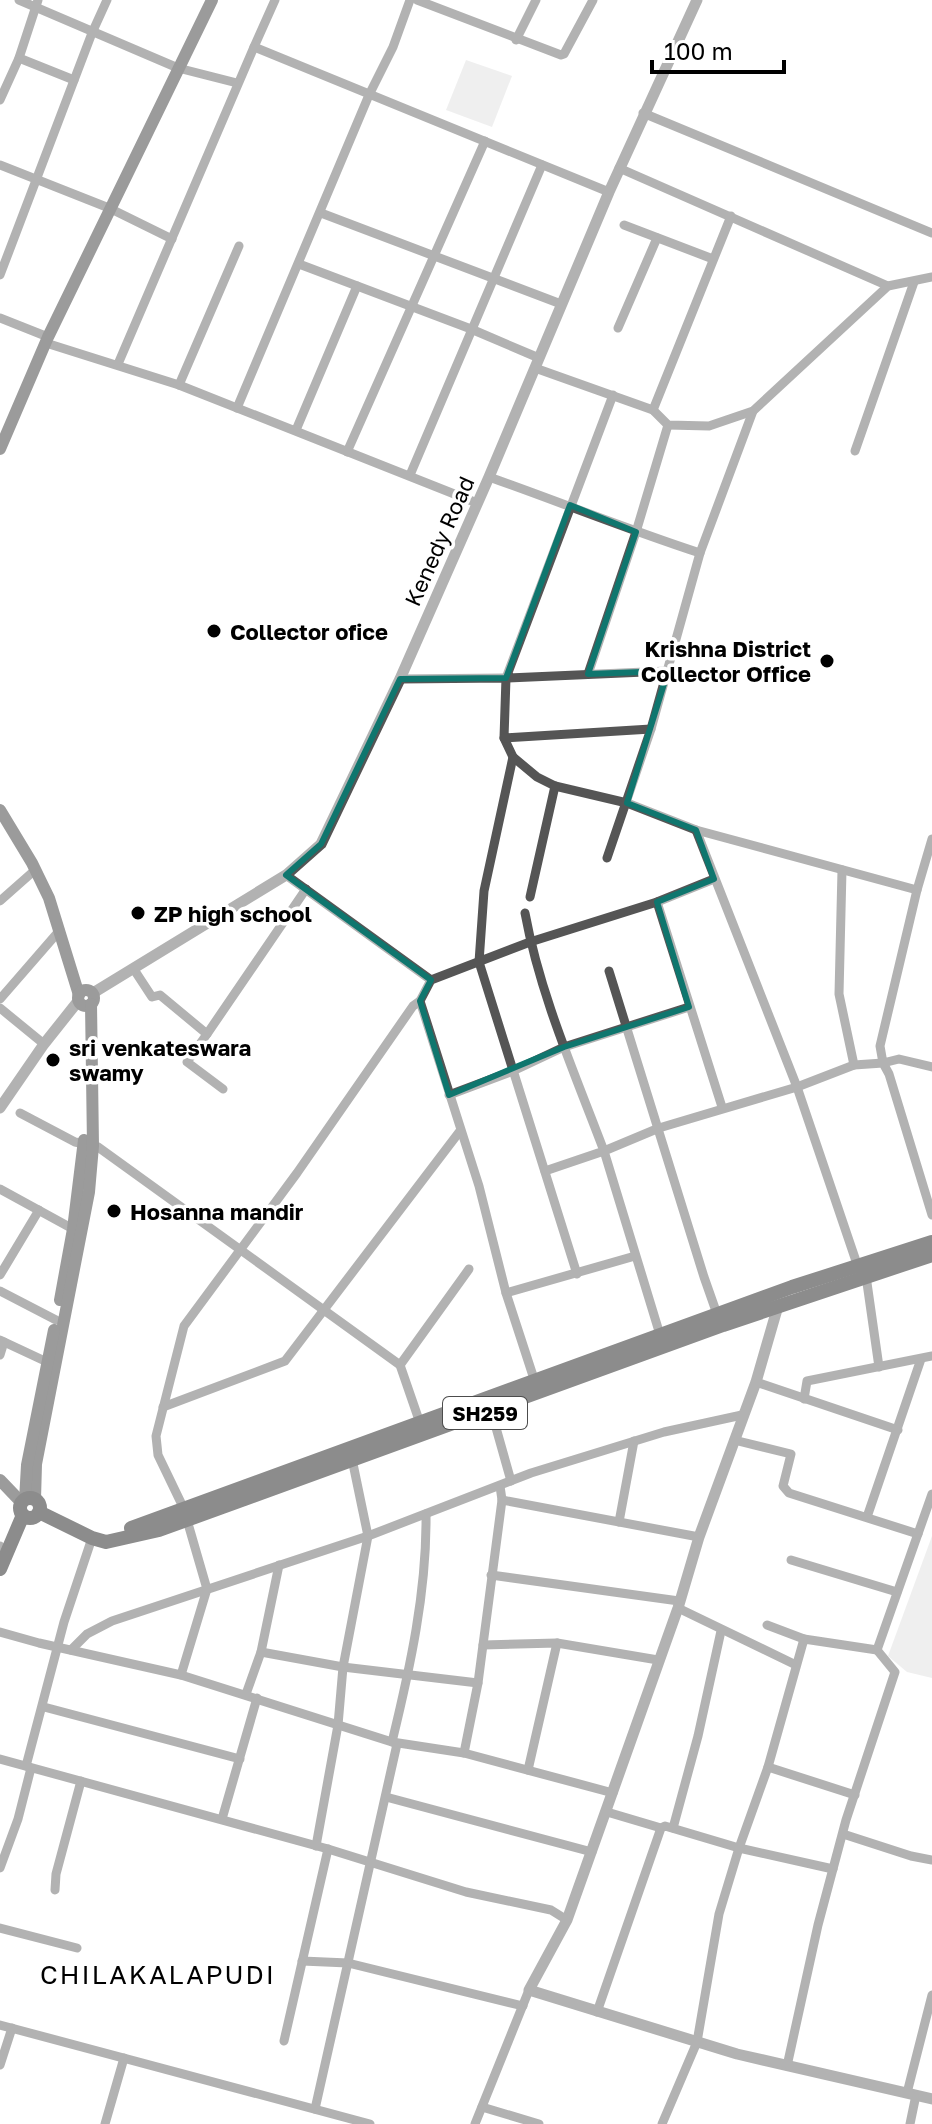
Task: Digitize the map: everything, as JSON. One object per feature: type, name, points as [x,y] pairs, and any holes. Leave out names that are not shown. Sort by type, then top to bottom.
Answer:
[{"type":"main road","points":[[0,449],[109,208],[212,0]]},
{"type":"main road","points":[[0,810],[49,898],[85,999],[88,1146],[82,1233],[29,1507],[0,1569]]},
{"type":"main road","points":[[0,1548],[29,1507],[27,1465],[88,1146]]},
{"type":"main road","name":"SH259","points":[[862,1272],[932,1242]]},
{"type":"main road","name":"SH259","points":[[29,1507],[106,1542],[159,1530],[185,1515],[420,1423],[535,1382],[777,1299],[862,1272],[932,1255]]},
{"type":"main road","name":"SH259","points":[[29,1507],[98,1533],[185,1515],[491,1410],[717,1314],[777,1299]]},
{"type":"main road","points":[[0,1480],[29,1507]]},
{"type":"street","points":[[19,0],[36,4],[92,32],[178,68],[237,83]]},
{"type":"street","points":[[0,275],[107,0]]},
{"type":"street","points":[[118,364],[275,0]]},
{"type":"street","points":[[237,408],[369,95],[393,47],[410,0]]},
{"type":"street","points":[[417,0],[440,4],[516,40],[564,54],[593,0]]},
{"type":"street","points":[[516,40],[536,0]]},
{"type":"street","name":"Kenedy Road","points":[[2,1101],[44,1044],[85,999],[286,875],[321,844],[400,679],[694,1]]},
{"type":"street","points":[[0,100],[4,76],[19,58],[36,4]]},
{"type":"street","points":[[254,47],[609,192]]},
{"type":"street","points":[[19,58],[74,80]]},
{"type":"street","points":[[643,113],[932,233]]},
{"type":"street","points":[[347,452],[485,141]]},
{"type":"street","points":[[0,165],[109,208],[172,239]]},
{"type":"street","points":[[410,475],[542,165]]},
{"type":"street","points":[[619,168],[888,286],[932,277]]},
{"type":"street","points":[[321,213],[561,304]]},
{"type":"street","points":[[653,410],[731,216]]},
{"type":"street","points":[[624,225],[713,259]]},
{"type":"street","points":[[618,328],[657,238]]},
{"type":"street","points":[[179,385],[239,246]]},
{"type":"street","points":[[299,264],[471,329],[537,363],[653,410],[668,425],[709,426],[753,411],[888,286]]},
{"type":"street","points":[[855,451],[914,282]]},
{"type":"street","points":[[296,430],[357,286]]},
{"type":"street","points":[[0,318],[47,340],[179,385],[477,503]]},
{"type":"street","points":[[613,395],[506,678],[504,738],[513,757],[537,777],[555,786],[627,803],[696,830],[917,890]]},
{"type":"street","points":[[607,858],[651,729],[700,553],[753,411]]},
{"type":"street","points":[[588,674],[668,425]]},
{"type":"street","points":[[489,477],[700,553]]},
{"type":"street","points":[[400,679],[668,671]]},
{"type":"street","points":[[504,738],[651,729]]},
{"type":"street","points":[[513,757],[484,891],[479,962],[577,1274]]},
{"type":"street","points":[[530,897],[555,786]]},
{"type":"street","points":[[696,830],[797,1087],[862,1272],[879,1367]]},
{"type":"street","points":[[932,839],[880,1046],[932,1215]]},
{"type":"street","points":[[0,901],[35,870]]},
{"type":"street","points":[[842,870],[839,994],[854,1065]]},
{"type":"street","points":[[286,875],[431,980]]},
{"type":"street","points":[[181,1675],[207,1589],[185,1515],[158,1455],[156,1436],[184,1326],[297,1173],[413,1006],[420,1001],[431,980],[530,942],[657,902],[714,879]]},
{"type":"street","points":[[223,1089],[187,1062],[306,889]]},
{"type":"street","points":[[657,902],[722,1107]]},
{"type":"street","points":[[525,913],[530,942],[564,1047],[604,1151],[661,1340]]},
{"type":"street","points":[[0,999],[60,930]]},
{"type":"street","points":[[133,968],[152,997],[160,995],[207,1034]]},
{"type":"street","points":[[609,971],[717,1314]]},
{"type":"street","points":[[420,1001],[479,1186],[506,1293],[535,1382]]},
{"type":"street","points":[[449,1095],[513,1071],[564,1047],[689,1007]]},
{"type":"street","points":[[0,1008],[44,1044]]},
{"type":"street","points":[[545,1171],[659,1128],[797,1087],[854,1065],[899,1059],[932,1067]]},
{"type":"street","points":[[20,1113],[88,1146],[98,1147],[400,1365],[420,1423]]},
{"type":"street","points":[[163,1407],[285,1361],[460,1131]]},
{"type":"street","points":[[0,1189],[73,1229]]},
{"type":"street","points":[[0,1275],[39,1210]]},
{"type":"street","points":[[506,1293],[635,1256]]},
{"type":"street","points":[[400,1365],[469,1269]]},
{"type":"street","points":[[0,1291],[56,1320]]},
{"type":"street","points":[[475,2124],[529,1990],[567,1920],[607,1812],[699,1537],[756,1382],[777,1299]]},
{"type":"street","points":[[0,1355],[2,1341],[47,1362]]},
{"type":"street","points":[[804,1399],[807,1381],[927,1357]]},
{"type":"street","points":[[867,1517],[927,1357]]},
{"type":"street","points":[[756,1382],[898,1430]]},
{"type":"street","points":[[491,1410],[511,1481]]},
{"type":"street","points":[[71,1650],[87,1634],[102,1625],[368,1536],[511,1481],[664,1432],[742,1415]]},
{"type":"street","points":[[734,1440],[791,1454],[783,1486],[789,1493],[918,1534]]},
{"type":"street","points":[[619,1522],[634,1441]]},
{"type":"street","points":[[316,1846],[338,1725],[343,1667],[368,1536],[352,1459]]},
{"type":"street","points":[[464,1753],[478,1683],[502,1500],[500,1486]]},
{"type":"street","points":[[877,1650],[932,1494]]},
{"type":"street","points":[[502,1500],[699,1537]]},
{"type":"street","points":[[315,2109],[386,1797],[427,1556],[426,1514]]},
{"type":"street","points":[[0,1868],[18,1819],[57,1647],[92,1538]]},
{"type":"street","points":[[791,1560],[897,1592]]},
{"type":"street","points":[[246,1694],[261,1652],[279,1565]]},
{"type":"street","points":[[491,1575],[678,1604],[721,1631],[796,1665]]},
{"type":"street","points":[[767,1625],[804,1639],[877,1650],[895,1672],[833,1869],[787,2066]]},
{"type":"street","points":[[673,1828],[698,1736],[721,1631]]},
{"type":"street","points":[[0,1632],[181,1675],[394,1743],[464,1753],[613,1793]]},
{"type":"street","points":[[662,2124],[697,2042],[719,1914],[768,1767],[804,1639]]},
{"type":"street","points":[[483,1645],[557,1643],[658,1660]]},
{"type":"street","points":[[528,1770],[557,1643]]},
{"type":"street","points":[[261,1652],[343,1667],[478,1683]]},
{"type":"street","points":[[222,1819],[257,1698]]},
{"type":"street","points":[[44,1707],[240,1759]]},
{"type":"street","points":[[0,1759],[328,1849],[466,1892],[551,1910],[567,1920]]},
{"type":"street","points":[[768,1767],[855,1795]]},
{"type":"street","points":[[55,1890],[56,1874],[81,1781]]},
{"type":"street","points":[[386,1797],[592,1852]]},
{"type":"street","points":[[607,1812],[739,1848],[833,1869]]},
{"type":"street","points":[[597,2012],[661,1828]]},
{"type":"street","points":[[843,1834],[932,1860]]},
{"type":"street","points":[[284,2041],[328,1849]]},
{"type":"street","points":[[0,1928],[77,1948]]},
{"type":"street","points":[[302,1961],[348,1963],[523,2006]]},
{"type":"street","points":[[529,1990],[697,2042],[932,2099]]},
{"type":"street","points":[[910,2124],[911,2094],[932,1995]]},
{"type":"street","points":[[0,2025],[370,2124]]},
{"type":"street","points":[[0,2065],[12,2028]]},
{"type":"street","points":[[105,2124],[124,2058]]},
{"type":"street","points":[[482,2107],[539,2124]]},
{"type":"highlighted area","points":[[570,505],[636,532],[588,674],[668,671],[627,803],[696,830],[714,879],[657,902],[689,1007],[564,1047],[449,1095],[420,1001],[431,980],[286,875],[321,844],[400,679],[506,678]]},
{"type":"shaded area","points":[[466,60],[512,76],[492,127],[446,110]]},
{"type":"shaded area","points":[[932,1536],[932,1678],[907,1672],[888,1656]]},
{"type":"place","name":"Collector ofice","points":[[214,631]]},
{"type":"place","name":"Krishna District Collector Office","points":[[827,661]]},
{"type":"place","name":"ZP high school","points":[[138,913]]},
{"type":"place","name":"sri venkateswara swamy","points":[[53,1060]]},
{"type":"place","name":"Hosanna mandir","points":[[114,1211]]},
{"type":"district","name":"CHILAKALAPUDI","points":[[158,1974]]}]
